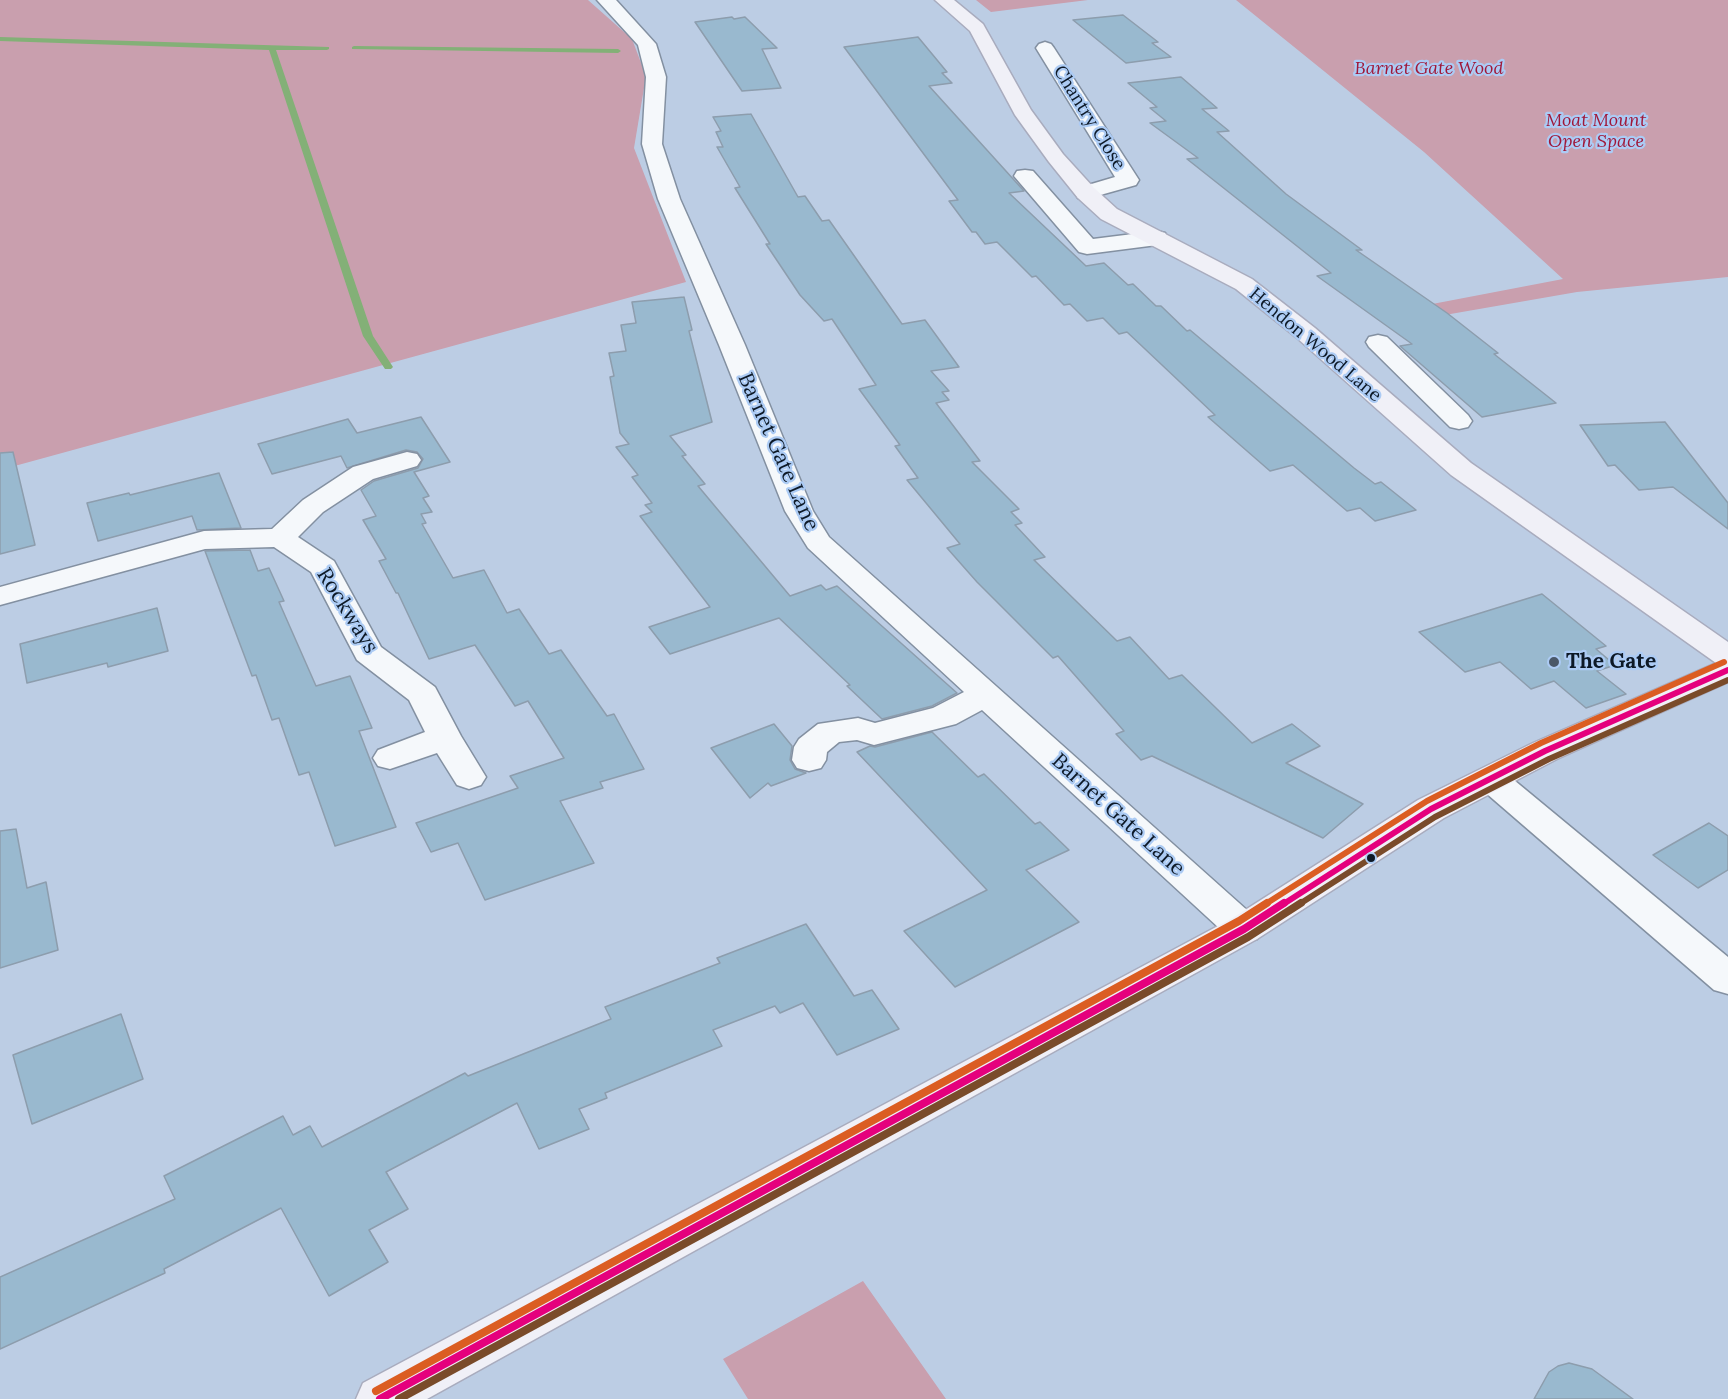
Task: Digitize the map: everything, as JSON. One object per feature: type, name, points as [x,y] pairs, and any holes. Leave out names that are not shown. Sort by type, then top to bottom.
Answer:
[{"type":"main road","name":"Hendon Wood Lane","points":[[944,0],[977,28],[1022,111],[1086,194],[1109,214],[1244,284],[1306,333],[1461,469],[1728,657]]},
{"type":"main road","points":[[380,1399],[1244,929],[1431,810],[1545,751],[1728,670]]},
{"type":"street","name":"Barnet Gate Lane","points":[[606,0],[647,44],[656,77],[652,144],[669,199],[800,511],[818,542],[1244,929]]},
{"type":"street","name":"Chantry Close","points":[[1045,48],[1128,180],[1086,194]]},
{"type":"street","points":[[1025,176],[1087,248],[1157,238]]},
{"type":"street","points":[[1378,342],[1459,421]]},
{"type":"street","points":[[1372,392],[1421,384]]},
{"type":"street","points":[[0,596],[204,540],[280,538],[313,506],[363,473],[406,460]]},
{"type":"street","name":"Rockways","points":[[280,538],[323,567],[368,653],[423,694],[444,737],[469,777]]},
{"type":"street","points":[[809,760],[811,747],[830,732],[858,729],[874,734],[944,716],[985,695]]},
{"type":"street","points":[[390,758],[444,737]]},
{"type":"street","points":[[1491,779],[1728,979]]},
{"type":"green space","points":[[0,0],[588,0],[632,39],[646,76],[634,148],[686,282],[0,470]]},
{"type":"green space","points":[[976,0],[1088,0],[991,12]]},
{"type":"green space","name":"Barnet Gate Wood","points":[[1236,0],[1728,0],[1728,277],[1577,292],[1393,324],[1380,314],[1563,279],[1424,152]]},
{"type":"green space","points":[[863,1281],[946,1399],[748,1399],[723,1359]]},
{"type":"building","points":[[1123,15],[1158,42],[1152,43],[1171,57],[1126,63],[1073,20]]},
{"type":"building","points":[[732,17],[734,19],[745,17],[777,48],[762,49],[781,88],[742,91],[695,22]]},
{"type":"building","points":[[918,37],[947,72],[942,73],[952,83],[929,86],[1024,191],[1009,193],[1086,266],[1104,263],[1128,285],[1133,284],[1156,306],[1161,306],[1187,331],[1190,330],[1354,468],[1375,484],[1381,482],[1416,510],[1375,521],[1360,508],[1347,511],[1293,465],[1270,471],[1208,417],[1215,415],[1127,332],[1119,334],[1103,318],[1087,321],[1070,304],[1064,305],[1036,276],[1032,277],[997,242],[985,244],[976,232],[972,232],[949,201],[958,200],[844,47]]},
{"type":"building","points":[[1181,77],[1217,108],[1202,109],[1229,131],[1217,132],[1286,194],[1362,250],[1356,250],[1447,313],[1556,403],[1482,417],[1400,346],[1412,344],[1317,276],[1331,273],[1187,159],[1198,158],[1150,123],[1166,121],[1150,108],[1157,107],[1128,83]]},
{"type":"building","points":[[751,114],[798,197],[805,196],[822,221],[829,220],[902,324],[925,320],[959,367],[931,371],[949,391],[942,392],[949,400],[936,403],[980,461],[972,462],[1019,509],[1011,512],[1022,523],[1015,525],[1045,557],[1034,560],[1117,641],[1130,637],[1169,679],[1182,675],[1252,743],[1292,724],[1320,746],[1286,763],[1363,804],[1323,838],[1152,756],[1141,760],[1116,734],[1124,731],[1058,656],[1053,658],[977,582],[947,548],[960,544],[907,480],[918,478],[895,446],[900,445],[859,389],[876,385],[832,319],[824,321],[800,295],[766,244],[770,244],[735,188],[740,187],[717,147],[723,147],[716,132],[721,131],[713,117]]},
{"type":"building","points":[[684,297],[692,330],[689,331],[712,422],[670,436],[686,455],[682,456],[705,484],[698,486],[790,596],[821,585],[826,590],[837,586],[957,693],[932,706],[882,719],[847,686],[850,685],[779,618],[670,654],[649,627],[710,607],[640,516],[652,512],[645,505],[652,503],[632,477],[638,475],[616,447],[629,444],[620,433],[610,377],[614,376],[609,353],[626,351],[621,325],[636,323],[632,302]]},
{"type":"building","points":[[421,417],[450,462],[414,472],[429,496],[423,498],[432,512],[421,514],[426,523],[422,524],[453,578],[484,570],[507,613],[519,609],[549,654],[561,650],[607,716],[614,714],[644,769],[600,782],[603,788],[560,801],[594,863],[485,900],[458,843],[431,852],[416,823],[518,788],[510,776],[564,758],[528,701],[515,706],[475,645],[429,659],[398,593],[379,561],[386,559],[363,520],[376,516],[361,490],[374,481],[418,468],[423,459],[417,452],[406,450],[347,468],[341,456],[272,474],[258,444],[348,419],[357,433]]},
{"type":"building","points":[[1665,422],[1728,503],[1728,529],[1673,487],[1639,490],[1615,465],[1608,466],[1580,425]]},
{"type":"building","points":[[13,452],[35,545],[0,554],[0,453]]},
{"type":"building","points":[[219,473],[241,528],[197,530],[192,516],[98,541],[87,503]]},
{"type":"building","points":[[250,550],[258,571],[269,568],[284,601],[279,602],[316,686],[350,676],[372,728],[359,731],[396,827],[335,846],[309,772],[299,775],[279,718],[272,720],[256,675],[252,676],[205,551]]},
{"type":"building","points":[[1542,594],[1606,646],[1596,649],[1615,665],[1597,671],[1626,694],[1586,708],[1554,681],[1531,689],[1500,662],[1465,672],[1419,632]]},
{"type":"building","points":[[157,608],[168,651],[108,667],[107,663],[27,683],[20,644]]},
{"type":"building","points":[[774,724],[792,746],[790,760],[795,769],[806,773],[771,786],[768,783],[750,798],[711,748]]},
{"type":"building","points":[[932,732],[978,777],[984,774],[1035,824],[1040,822],[1069,850],[1026,870],[1079,922],[955,987],[904,931],[987,890],[857,752],[870,746],[875,747]]},
{"type":"building","points":[[1709,823],[1728,836],[1728,870],[1698,888],[1653,855]]},
{"type":"building","points":[[16,829],[27,888],[46,882],[58,950],[0,968],[0,831]]},
{"type":"building","points":[[806,924],[854,996],[872,990],[899,1029],[837,1055],[803,1003],[780,1013],[775,1006],[713,1030],[722,1046],[605,1093],[607,1098],[579,1109],[589,1129],[539,1149],[517,1103],[386,1172],[408,1209],[369,1230],[388,1262],[329,1296],[281,1208],[164,1269],[165,1273],[0,1349],[0,1277],[175,1199],[164,1176],[283,1116],[293,1135],[310,1126],[322,1147],[465,1073],[468,1076],[611,1019],[605,1007],[720,963],[717,958]]},
{"type":"building","points":[[121,1014],[143,1079],[32,1124],[13,1055]]},
{"type":"building","points":[[1569,1363],[1592,1369],[1633,1399],[1534,1399],[1549,1372]]},
{"type":"waterway","points":[[0,39],[272,48]]},
{"type":"waterway","points":[[272,48],[327,48]]},
{"type":"waterway","points":[[272,48],[368,336],[388,367]]},
{"type":"waterway","points":[[354,48],[618,51]]},
{"type":"transit line","points":[[376,1391],[1239,921],[1427,801],[1541,743],[1724,662]]},
{"type":"transit line","points":[[380,1399],[1244,929],[1431,809],[1545,751],[1728,670]]},
{"type":"transit line","points":[[399,1399],[1248,937],[1435,817],[1549,759],[1728,680]]},
{"type":"place","name":"The Gate","points":[[1554,662]]},
{"type":"park label","name":"Moat Mount Open Space","points":[[1596,131]]}]
